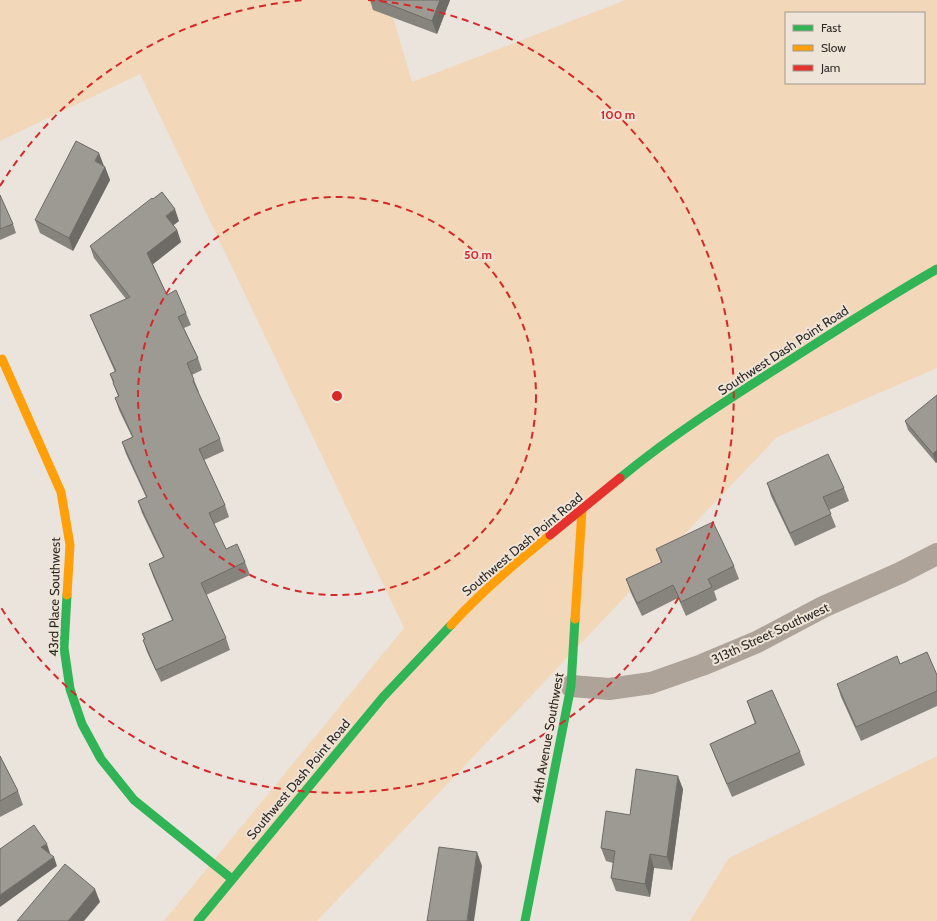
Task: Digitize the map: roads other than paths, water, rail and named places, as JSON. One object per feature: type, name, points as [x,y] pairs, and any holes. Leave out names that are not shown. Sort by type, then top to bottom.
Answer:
[{"type":"street","name":"Southwest Dash Point Road","points":[[198,921],[383,697],[463,611],[512,566],[644,458],[723,403],[905,287],[937,269]]},
{"type":"street","name":"43rd Place Southwest","points":[[2,359],[61,492],[70,545],[64,648],[70,689],[82,724],[102,759],[134,800],[232,879]]},
{"type":"street","name":"44th Avenue Southwest","points":[[525,921],[571,686],[582,510]]},
{"type":"street","name":"313th Street Southwest","points":[[571,686],[609,689],[651,682],[702,665],[757,642],[823,607],[900,573],[937,554]]}]
